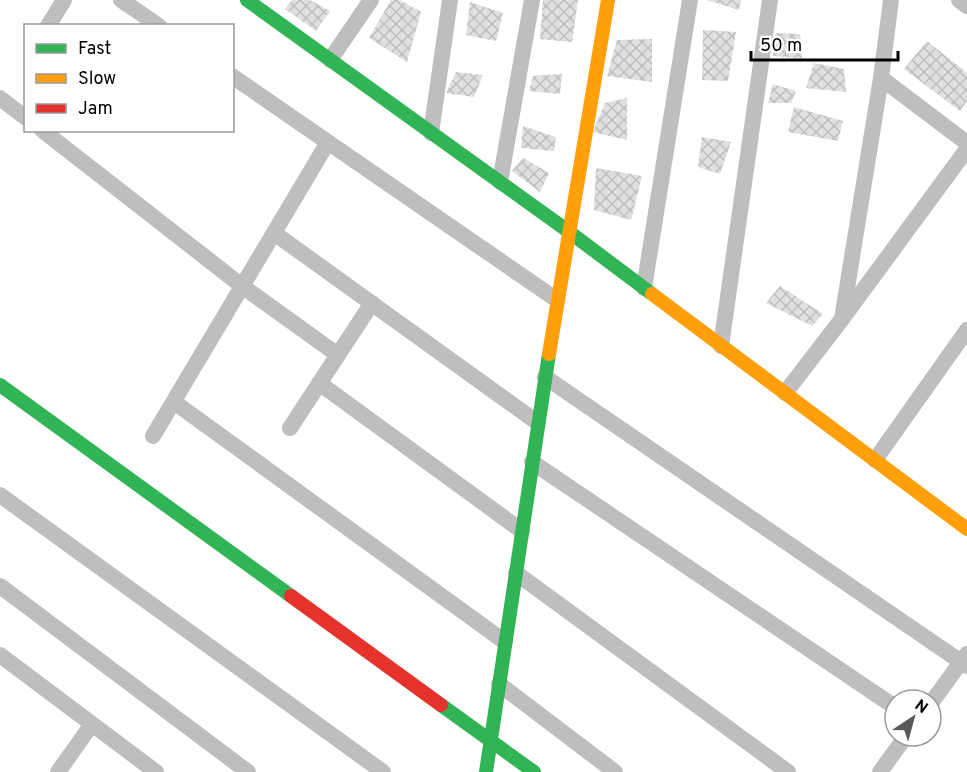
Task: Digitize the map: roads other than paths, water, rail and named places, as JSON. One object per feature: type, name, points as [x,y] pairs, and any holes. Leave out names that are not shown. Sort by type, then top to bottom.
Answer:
[{"type":"street","points":[[49,24],[64,0]]},
{"type":"street","points":[[121,0],[156,24]]},
{"type":"street","points":[[247,0],[568,231],[874,460],[964,521]]},
{"type":"street","points":[[330,60],[371,0]]},
{"type":"street","points":[[431,132],[450,0]]},
{"type":"street","points":[[500,182],[532,0]]},
{"type":"street","points":[[486,772],[557,300],[608,0]]},
{"type":"street","points":[[644,288],[690,0]]},
{"type":"street","points":[[721,346],[770,0]]},
{"type":"street","points":[[842,319],[881,78],[891,0]]},
{"type":"street","points":[[959,0],[967,6]]},
{"type":"street","points":[[234,77],[557,300]]},
{"type":"street","points":[[881,78],[967,143]]},
{"type":"street","points":[[0,98],[24,116]]},
{"type":"street","points":[[45,132],[242,286],[338,355]]},
{"type":"street","points":[[153,436],[328,142]]},
{"type":"street","points":[[785,393],[967,149]]},
{"type":"street","points":[[274,233],[538,423]]},
{"type":"street","points":[[290,428],[372,303]]},
{"type":"street","points":[[874,460],[967,330]]},
{"type":"street","points":[[545,376],[965,661],[943,688]]},
{"type":"street","points":[[319,383],[522,531]]},
{"type":"street","points":[[0,385],[534,772]]},
{"type":"street","points":[[174,402],[505,642]]},
{"type":"street","points":[[532,462],[883,699]]},
{"type":"street","points":[[0,495],[383,772]]},
{"type":"street","points":[[516,573],[788,772]]},
{"type":"street","points":[[0,585],[248,772]]},
{"type":"street","points":[[3,663],[92,724],[156,772]]},
{"type":"street","points":[[499,684],[615,772]]},
{"type":"street","points":[[58,772],[92,724]]},
{"type":"street","points":[[880,772],[897,748]]}]
